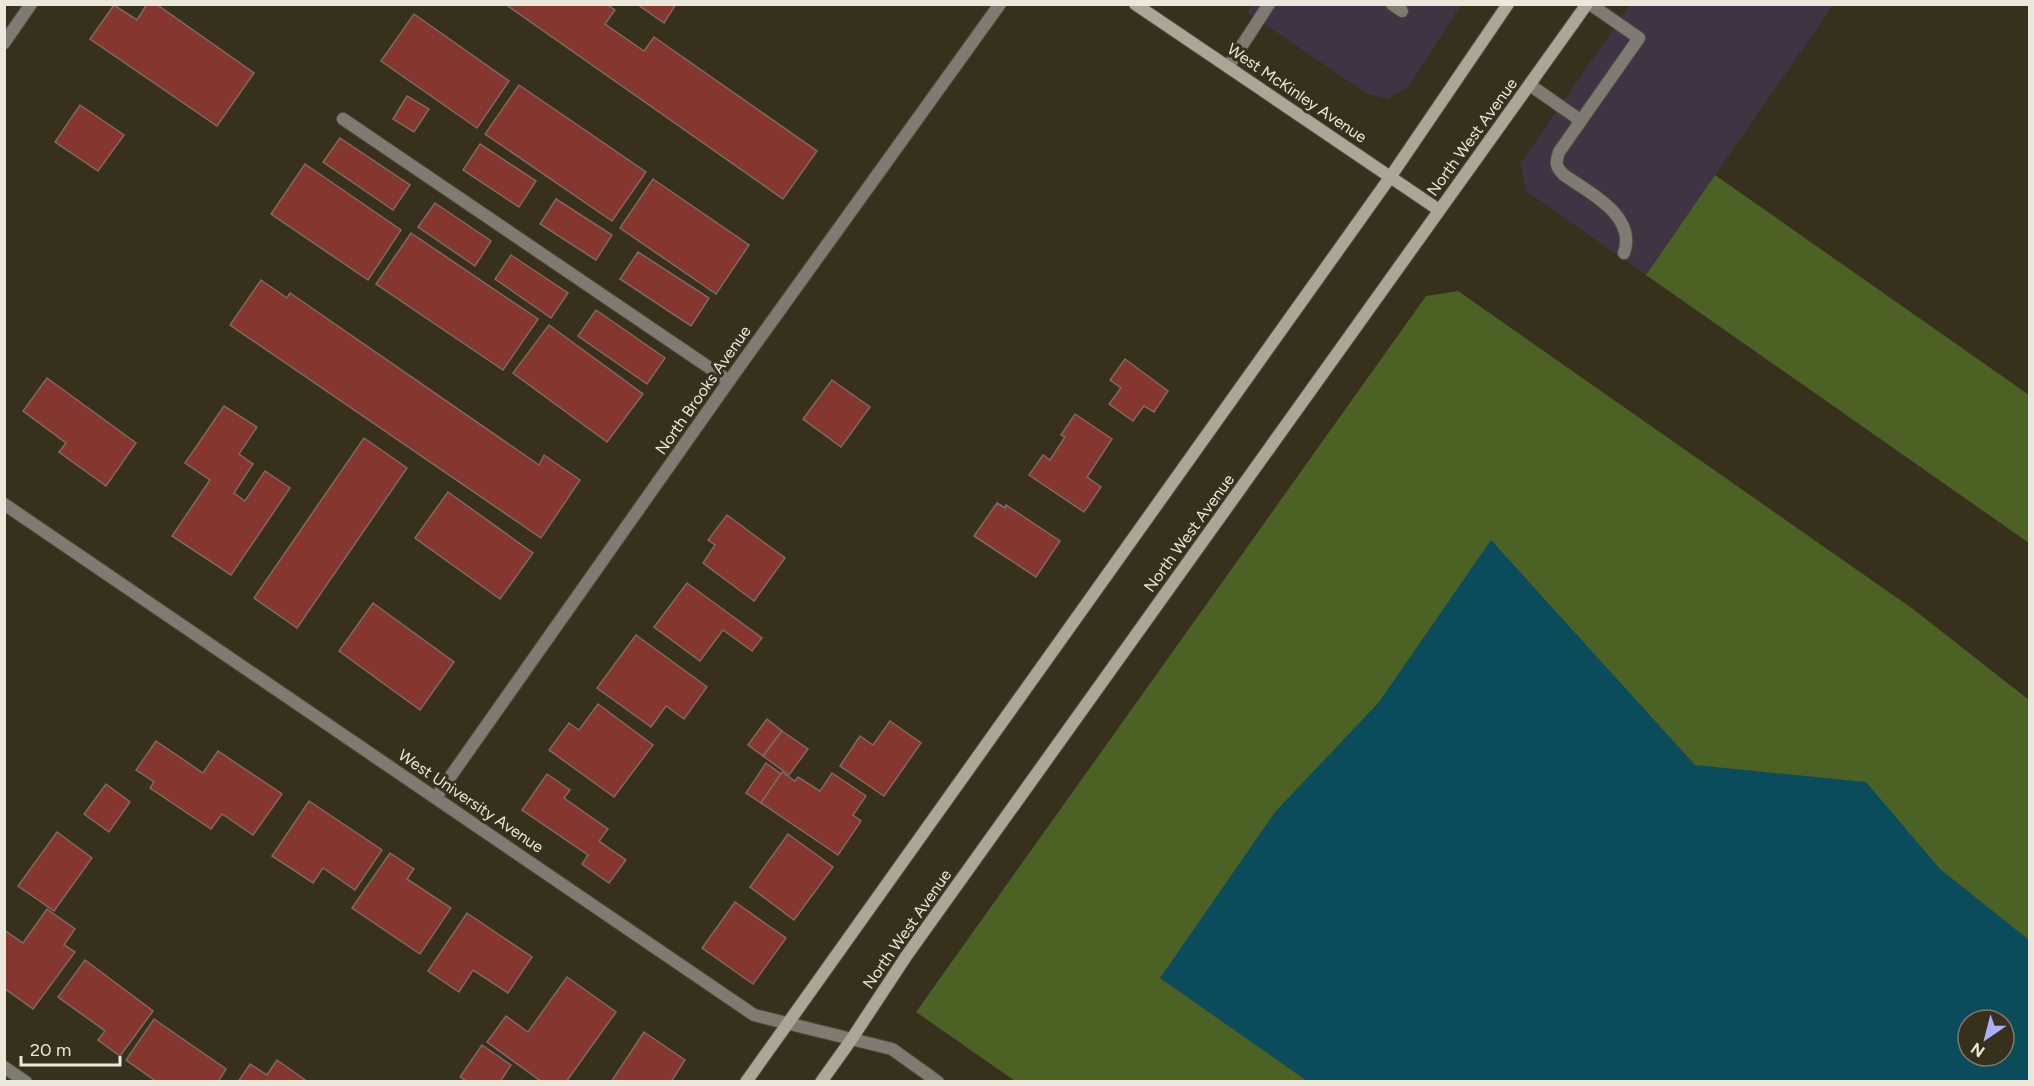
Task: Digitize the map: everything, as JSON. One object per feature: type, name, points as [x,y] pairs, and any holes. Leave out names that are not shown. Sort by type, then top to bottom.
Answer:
[{"type":"main road","name":"West McKinley Avenue","points":[[1135,4],[1439,210]]},
{"type":"main road","points":[[746,1082],[1391,176],[1508,4]]},
{"type":"main road","name":"North West Avenue","points":[[820,1082],[851,1040],[907,955],[1439,210],[1589,4]]},
{"type":"street","points":[[4,43],[31,4]]},
{"type":"street","name":"North Brooks Avenue","points":[[436,797],[729,381],[1000,4]]},
{"type":"street","points":[[1228,67],[1269,4]]},
{"type":"street","points":[[1589,4],[1639,38],[1580,120],[1559,152],[1556,162],[1557,169],[1615,211],[1626,237],[1624,253]]},
{"type":"street","points":[[1530,85],[1580,120]]},
{"type":"street","points":[[343,119],[729,381]]},
{"type":"street","name":"West University Avenue","points":[[4,504],[754,1015],[892,1049],[938,1082]]},
{"type":"street","points":[[4,1066],[26,1082]]},
{"type":"shaded area","points":[[1252,4],[1461,5],[1408,87],[1388,99],[1366,93],[1247,12]]},
{"type":"shaded area","points":[[1630,5],[1833,5],[1646,275],[1526,191],[1520,164]]},
{"type":"green space","points":[[1715,175],[2029,395],[2029,543],[1646,275]]},
{"type":"green space","points":[[1458,291],[1913,609],[2029,700],[2029,1081],[1015,1081],[916,1012],[1426,296]]},
{"type":"water","points":[[1491,540],[1695,765],[1866,782],[1940,869],[2029,940],[2029,1081],[1307,1081],[1160,978],[1275,812],[1379,702]]},
{"type":"building","points":[[147,4],[156,4],[254,73],[217,126],[90,39],[114,5],[137,20]]},
{"type":"building","points":[[505,4],[606,4],[615,10],[605,24],[644,51],[654,37],[817,151],[783,199]]},
{"type":"building","points":[[637,4],[676,4],[664,23]]},
{"type":"building","points":[[414,14],[509,81],[477,128],[381,61]]},
{"type":"building","points":[[519,85],[646,172],[612,221],[485,134]]},
{"type":"building","points":[[407,96],[429,109],[414,132],[393,119]]},
{"type":"building","points":[[80,105],[124,135],[98,171],[55,142]]},
{"type":"building","points":[[340,138],[410,185],[393,210],[323,162]]},
{"type":"building","points":[[480,144],[536,181],[519,207],[463,170]]},
{"type":"building","points":[[305,164],[401,230],[368,280],[271,214]]},
{"type":"building","points":[[653,179],[749,245],[716,294],[620,228]]},
{"type":"building","points":[[556,199],[612,235],[596,260],[540,224]]},
{"type":"building","points":[[435,203],[491,241],[475,266],[418,227]]},
{"type":"building","points":[[411,233],[538,319],[503,370],[376,284]]},
{"type":"building","points":[[638,252],[709,298],[691,326],[620,279]]},
{"type":"building","points":[[511,255],[568,293],[551,318],[495,279]]},
{"type":"building","points":[[261,280],[287,298],[290,293],[539,465],[544,455],[580,480],[541,538],[230,325]]},
{"type":"building","points":[[596,310],[665,358],[647,384],[578,336]]},
{"type":"building","points":[[549,325],[643,394],[607,442],[513,373]]},
{"type":"building","points":[[1125,359],[1168,391],[1154,412],[1144,406],[1133,421],[1109,404],[1121,388],[1110,380]]},
{"type":"building","points":[[47,378],[136,443],[106,486],[59,452],[66,443],[23,411]]},
{"type":"building","points":[[832,380],[870,407],[841,447],[803,419]]},
{"type":"building","points":[[224,406],[257,427],[239,454],[253,464],[234,493],[245,501],[265,471],[290,488],[231,575],[172,536],[210,480],[185,463]]},
{"type":"building","points":[[1075,414],[1112,439],[1087,477],[1101,487],[1084,512],[1029,475],[1043,455],[1050,460],[1065,437],[1061,435]]},
{"type":"building","points":[[364,438],[407,468],[297,628],[254,598]]},
{"type":"building","points":[[448,492],[533,553],[500,599],[415,538]]},
{"type":"building","points":[[997,503],[1005,508],[1006,505],[1060,541],[1036,577],[974,536]]},
{"type":"building","points":[[727,515],[785,558],[754,601],[703,563],[715,545],[708,540]]},
{"type":"building","points":[[687,583],[762,638],[752,651],[723,630],[700,661],[654,627]]},
{"type":"building","points":[[373,603],[454,662],[420,710],[339,651]]},
{"type":"building","points":[[636,635],[707,687],[684,719],[666,706],[651,727],[597,688]]},
{"type":"building","points":[[598,704],[653,745],[614,797],[549,750],[569,723],[579,730]]},
{"type":"building","points":[[767,719],[782,731],[763,756],[748,745]]},
{"type":"building","points":[[890,721],[921,743],[884,796],[840,766],[860,736],[873,745]]},
{"type":"building","points":[[782,731],[808,749],[789,775],[763,756]]},
{"type":"building","points":[[156,741],[203,773],[218,751],[282,794],[253,835],[222,814],[211,829],[150,788],[154,782],[136,770]]},
{"type":"building","points":[[766,763],[781,774],[761,803],[746,793]]},
{"type":"building","points":[[782,772],[795,781],[798,777],[820,791],[832,773],[866,796],[853,815],[861,821],[838,855],[761,803]]},
{"type":"building","points":[[547,774],[570,790],[564,798],[608,829],[599,841],[626,860],[609,883],[582,864],[588,855],[522,810]]},
{"type":"building","points":[[106,784],[130,802],[109,832],[84,814]]},
{"type":"building","points":[[309,801],[382,850],[355,890],[323,868],[313,883],[272,856]]},
{"type":"building","points":[[57,832],[92,858],[54,911],[18,886]]},
{"type":"building","points":[[788,834],[833,867],[794,920],[750,887]]},
{"type":"building","points":[[390,853],[414,869],[407,879],[451,908],[420,954],[352,908]]},
{"type":"building","points":[[735,902],[786,938],[753,984],[702,948]]},
{"type":"building","points":[[47,909],[75,929],[64,945],[75,952],[33,1009],[4,988],[4,930],[23,943]]},
{"type":"building","points":[[467,913],[532,957],[508,993],[473,970],[459,992],[428,971]]},
{"type":"building","points":[[85,960],[153,1011],[120,1056],[98,1040],[105,1031],[58,997]]},
{"type":"building","points":[[567,977],[616,1012],[566,1082],[542,1082],[487,1042],[506,1016],[528,1032]]},
{"type":"building","points":[[154,1019],[226,1069],[218,1082],[157,1082],[126,1060]]},
{"type":"building","points":[[644,1032],[685,1060],[671,1082],[611,1082]]},
{"type":"building","points":[[482,1045],[511,1065],[500,1082],[468,1082],[460,1077]]},
{"type":"building","points":[[277,1060],[308,1082],[238,1082],[250,1064],[267,1075]]}]
